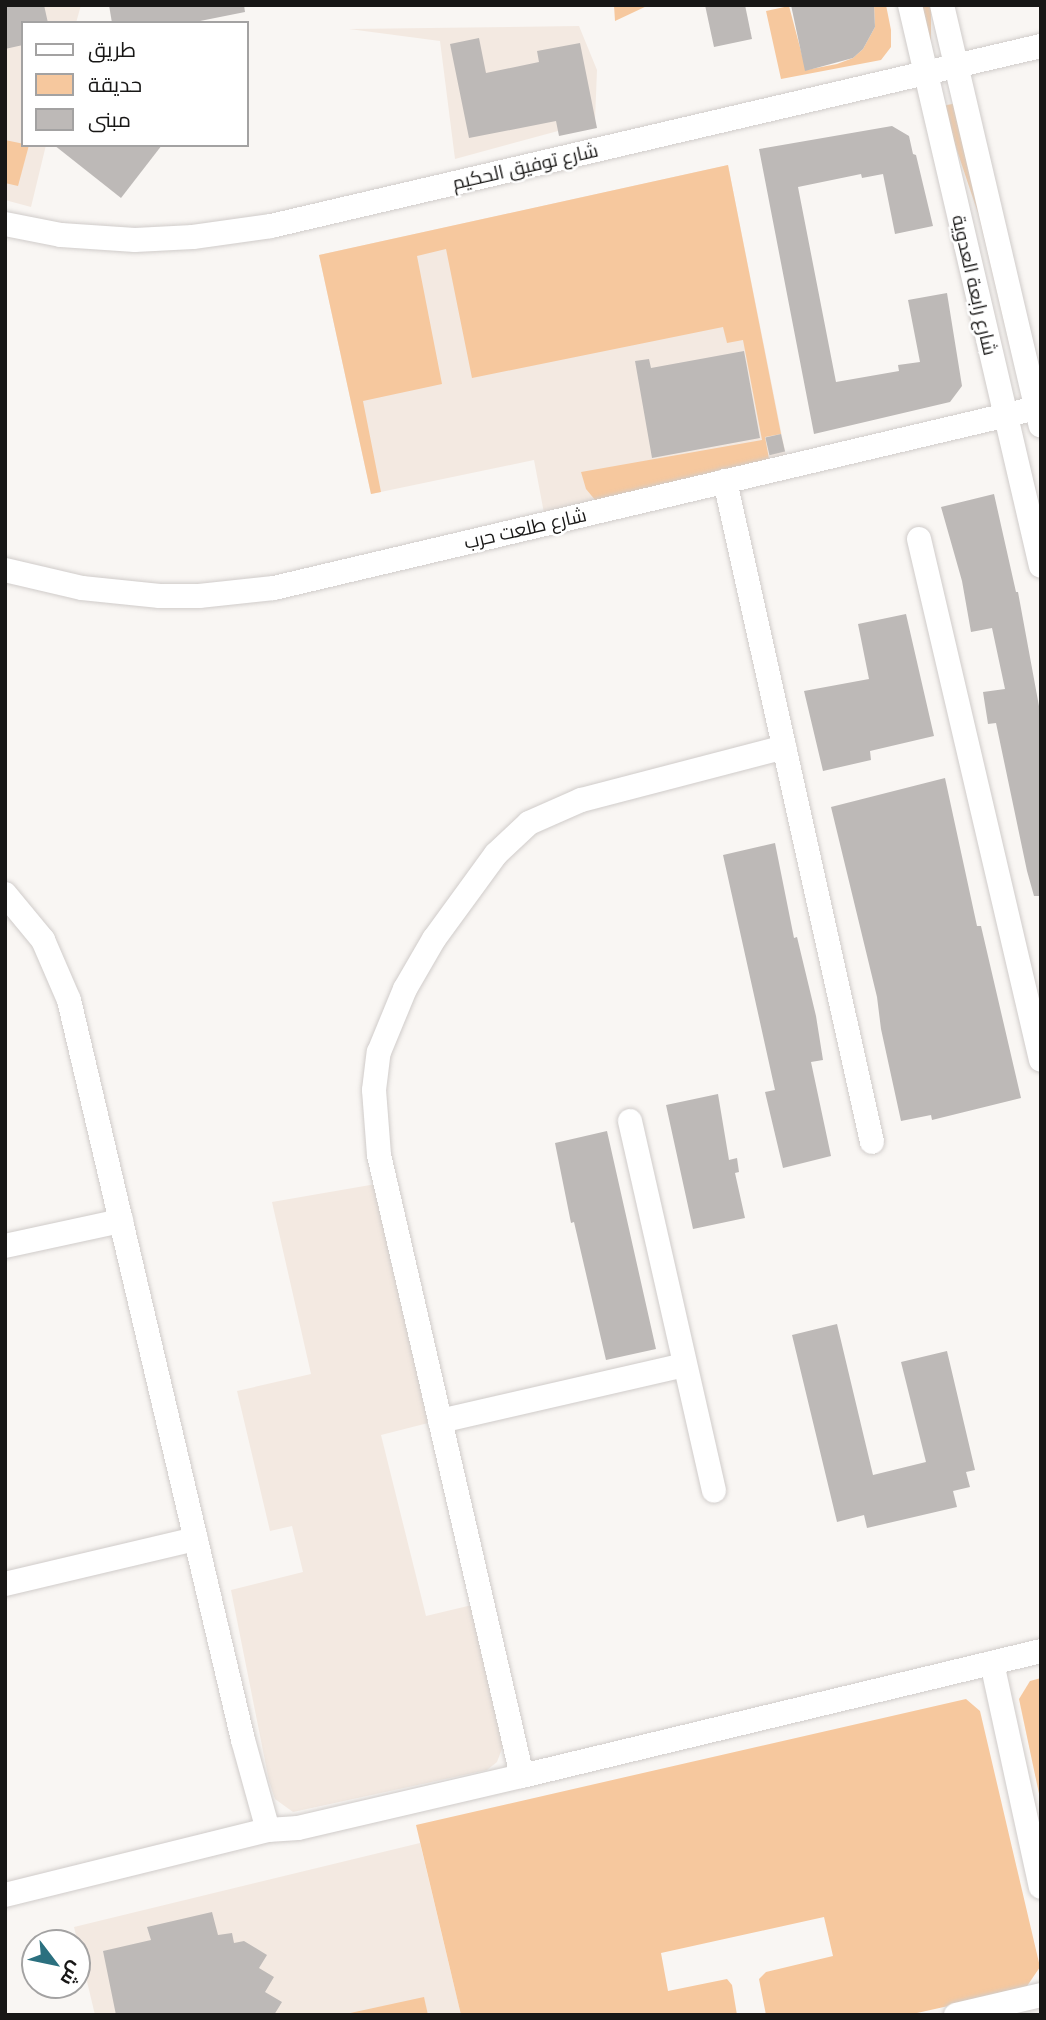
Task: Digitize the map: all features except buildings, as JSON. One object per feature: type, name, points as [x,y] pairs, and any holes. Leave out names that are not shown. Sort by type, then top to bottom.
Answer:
[{"type":"street","name":"شارع رابعة العدوية","points":[[910,5],[1041,566]]},
{"type":"street","name":"شارع رابعة العدوية","points":[[942,5],[1039,414]]},
{"type":"street","name":"شارع توفيق الحكيم","points":[[5,224],[61,236],[135,240],[193,237],[271,226],[1041,46]]},
{"type":"street","name":"شارع طلعت حرب","points":[[5,570],[121,593],[199,596],[237,593],[311,580],[1006,416],[1039,414]]},
{"type":"street","points":[[725,481],[872,1142]]},
{"type":"street","points":[[919,538],[1040,1049]]},
{"type":"street","points":[[522,1776],[379,1155],[374,1090],[379,1052],[405,989],[465,893],[496,854],[529,823],[581,800],[784,747]]},
{"type":"street","points":[[5,894],[43,940],[63,979],[243,1740],[268,1830]]},
{"type":"street","points":[[630,1121],[714,1491]]},
{"type":"street","points":[[5,1246],[121,1221]]},
{"type":"street","points":[[440,1420],[685,1365]]},
{"type":"street","points":[[5,1584],[196,1539]]},
{"type":"street","points":[[5,1895],[268,1830],[298,1828],[1041,1651]]},
{"type":"street","points":[[992,1663],[1041,1887]]},
{"type":"street","points":[[956,2015],[1041,1996]]},
{"type":"shaded area","points":[[5,5],[81,5],[77,21],[21,21],[21,147],[46,147],[31,207],[5,200]]},
{"type":"shaded area","points":[[579,26],[597,70],[595,121],[455,159],[440,41],[349,29]]},
{"type":"shaded area","points":[[728,165],[786,456],[544,513],[534,460],[371,494],[319,255]]},
{"type":"shaded area","points":[[376,1184],[436,1421],[381,1435],[426,1616],[472,1605],[503,1746],[497,1762],[487,1770],[293,1812],[275,1799],[269,1781],[231,1590],[303,1572],[292,1526],[270,1531],[237,1391],[311,1374],[272,1202]]},
{"type":"shaded area","points":[[420,1843],[461,2015],[95,2015],[91,1998],[91,1929],[74,1927]]},
{"type":"green space","points":[[614,5],[649,5],[615,21]]},
{"type":"green space","points":[[874,5],[886,5],[891,30],[891,47],[881,60],[781,79],[766,11],[789,6],[806,70],[837,64],[853,58],[863,49],[875,27]]},
{"type":"green space","points":[[917,5],[931,5],[931,43],[917,43]]},
{"type":"green space","points":[[957,103],[1013,360],[979,216],[942,106]]},
{"type":"green space","points":[[5,140],[21,143],[21,147],[28,147],[18,186],[5,183]]},
{"type":"green space","points":[[728,165],[781,434],[765,437],[769,459],[596,501],[586,489],[581,472],[762,440],[743,340],[727,343],[723,327],[472,378],[446,249],[417,256],[442,384],[363,401],[381,492],[371,494],[319,255]]},
{"type":"green space","points":[[1041,1678],[1041,1803],[1019,1699],[1030,1681]]},
{"type":"green space","points":[[966,1699],[980,1711],[1040,1967],[1025,1989],[908,2015],[766,2015],[759,1979],[766,1972],[833,1956],[824,1917],[661,1953],[668,1991],[727,1979],[732,1985],[737,2015],[461,2015],[416,1825]]},
{"type":"green space","points":[[424,1997],[428,2015],[341,2015]]}]
